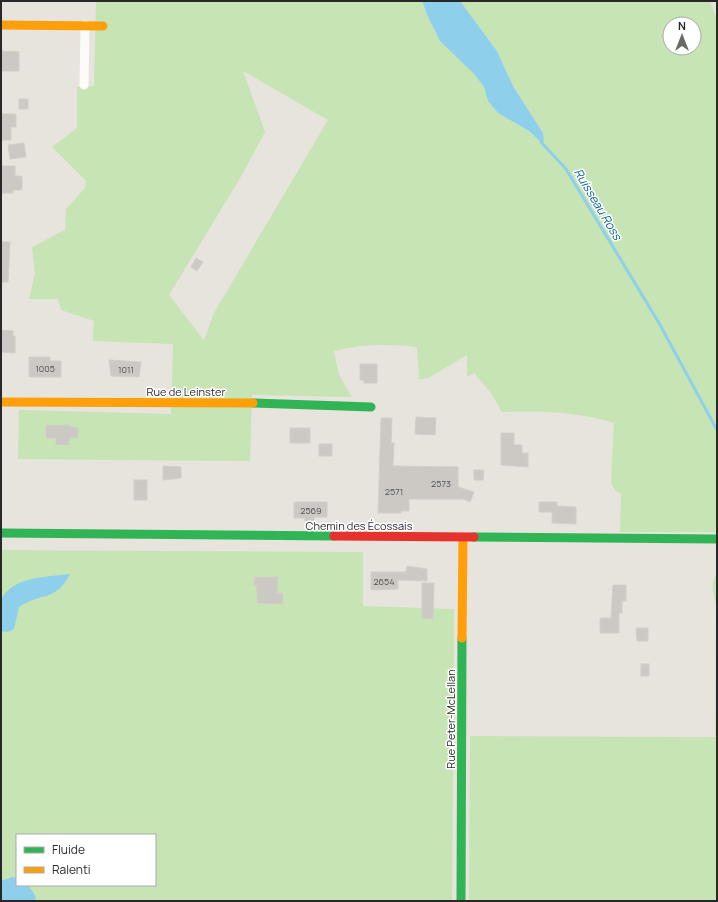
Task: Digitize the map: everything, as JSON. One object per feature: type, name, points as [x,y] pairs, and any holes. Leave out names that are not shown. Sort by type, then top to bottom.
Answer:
[{"type":"street","points":[[1,25],[103,26]]},
{"type":"street","points":[[84,85],[85,25]]},
{"type":"street","name":"Rue de Leinster","points":[[1,402],[268,403],[371,406]]},
{"type":"street","name":"Chemin des Écossais","points":[[1,533],[717,539]]},
{"type":"street","name":"Rue Peter-McLellan","points":[[461,901],[463,538]]},
{"type":"green space","points":[[96,1],[422,1],[440,41],[474,74],[484,87],[488,101],[498,113],[529,131],[543,144],[543,133],[513,86],[497,51],[460,1],[710,1],[717,20],[717,532],[620,532],[621,494],[616,491],[611,483],[614,423],[572,414],[502,412],[491,393],[474,373],[467,377],[467,355],[428,378],[419,380],[417,347],[375,345],[334,351],[339,375],[352,397],[252,395],[250,461],[18,459],[19,410],[171,414],[173,344],[93,341],[94,321],[61,310],[58,299],[29,299],[35,273],[32,247],[65,230],[66,209],[85,188],[86,181],[52,147],[77,128],[77,87],[94,86]],"holes":[[[243,71],[328,120],[214,313],[204,340],[169,295],[239,180],[265,132]]]},
{"type":"green space","points":[[1,550],[363,552],[363,606],[454,609],[452,901],[1,901]]},
{"type":"green space","points":[[717,573],[717,901],[469,901],[470,736],[715,737],[716,604],[713,580]]},
{"type":"water","points":[[422,1],[460,1],[497,51],[513,86],[543,133],[544,145],[529,131],[498,113],[488,101],[484,87],[474,74],[440,41]]},
{"type":"water","points":[[70,574],[65,583],[54,593],[34,599],[19,607],[14,629],[7,632],[1,631],[1,600],[6,592],[13,586],[31,579]]},
{"type":"water","points":[[12,877],[16,878],[16,886],[29,886],[35,895],[36,901],[1,901],[1,881]]},
{"type":"building","points":[[1,51],[19,52],[19,71],[1,71]]},
{"type":"building","points":[[19,99],[28,99],[28,109],[19,109]]},
{"type":"building","points":[[1,114],[16,114],[16,127],[11,127],[11,140],[1,140]]},
{"type":"building","points":[[24,143],[26,157],[10,159],[8,145]]},
{"type":"building","points":[[1,166],[15,166],[15,176],[22,176],[22,190],[13,190],[13,193],[1,193]]},
{"type":"building","points":[[1,242],[10,242],[8,282],[1,282]]},
{"type":"building","points":[[196,258],[203,262],[197,271],[191,267]]},
{"type":"building","points":[[1,330],[13,331],[13,336],[15,336],[15,353],[1,352]]},
{"type":"building","points":[[29,357],[50,357],[50,361],[61,361],[61,377],[29,377]]},
{"type":"building","points":[[109,360],[141,362],[139,377],[111,376]]},
{"type":"building","points":[[360,364],[377,364],[377,383],[364,383],[364,380],[360,380]]},
{"type":"building","points":[[416,417],[436,418],[435,435],[415,434]]},
{"type":"building","points":[[381,418],[392,418],[391,443],[394,443],[393,466],[458,467],[458,487],[474,492],[470,502],[463,499],[409,499],[409,511],[401,511],[401,513],[378,513]]},
{"type":"building","points":[[46,425],[71,425],[71,427],[78,428],[78,438],[69,438],[69,445],[56,445],[56,438],[46,438]]},
{"type":"building","points":[[290,428],[310,428],[310,443],[290,443]]},
{"type":"building","points":[[501,433],[514,433],[514,445],[522,445],[522,453],[528,453],[528,467],[501,465]]},
{"type":"building","points":[[319,444],[332,444],[332,456],[319,456]]},
{"type":"building","points":[[163,466],[181,467],[181,478],[163,480]]},
{"type":"building","points":[[474,470],[484,470],[483,480],[474,480]]},
{"type":"building","points":[[134,480],[147,480],[147,500],[134,500]]},
{"type":"building","points":[[294,502],[327,502],[327,517],[314,517],[314,521],[305,521],[305,518],[294,518]]},
{"type":"building","points":[[539,502],[557,502],[557,506],[576,507],[576,524],[552,523],[552,512],[539,512]]},
{"type":"building","points":[[407,566],[427,569],[427,581],[398,580],[398,589],[371,590],[371,572],[406,572]]},
{"type":"building","points":[[255,577],[278,577],[277,593],[283,593],[283,604],[257,603],[257,585],[254,585]]},
{"type":"building","points":[[422,583],[434,583],[433,619],[422,618]]},
{"type":"building","points":[[613,585],[626,585],[626,601],[622,601],[622,613],[619,613],[619,633],[600,633],[600,618],[611,618]]},
{"type":"building","points":[[636,628],[648,628],[648,641],[637,641]]},
{"type":"building","points":[[641,664],[649,664],[649,676],[641,676]]},
{"type":"waterway","name":"Ruisseau Ross","points":[[541,142],[566,169],[659,323],[717,430]]},
{"type":"traffic: fast","points":[[253,403],[371,407]]},
{"type":"traffic: fast","points":[[1,533],[334,536]]},
{"type":"traffic: fast","points":[[474,537],[717,539]]},
{"type":"traffic: fast","points":[[461,901],[462,638]]},
{"type":"traffic: slow","points":[[1,25],[103,26]]},
{"type":"traffic: slow","points":[[1,402],[253,403]]},
{"type":"traffic: slow","points":[[462,638],[463,538]]},
{"type":"traffic: jam","points":[[334,536],[474,537]]}]
